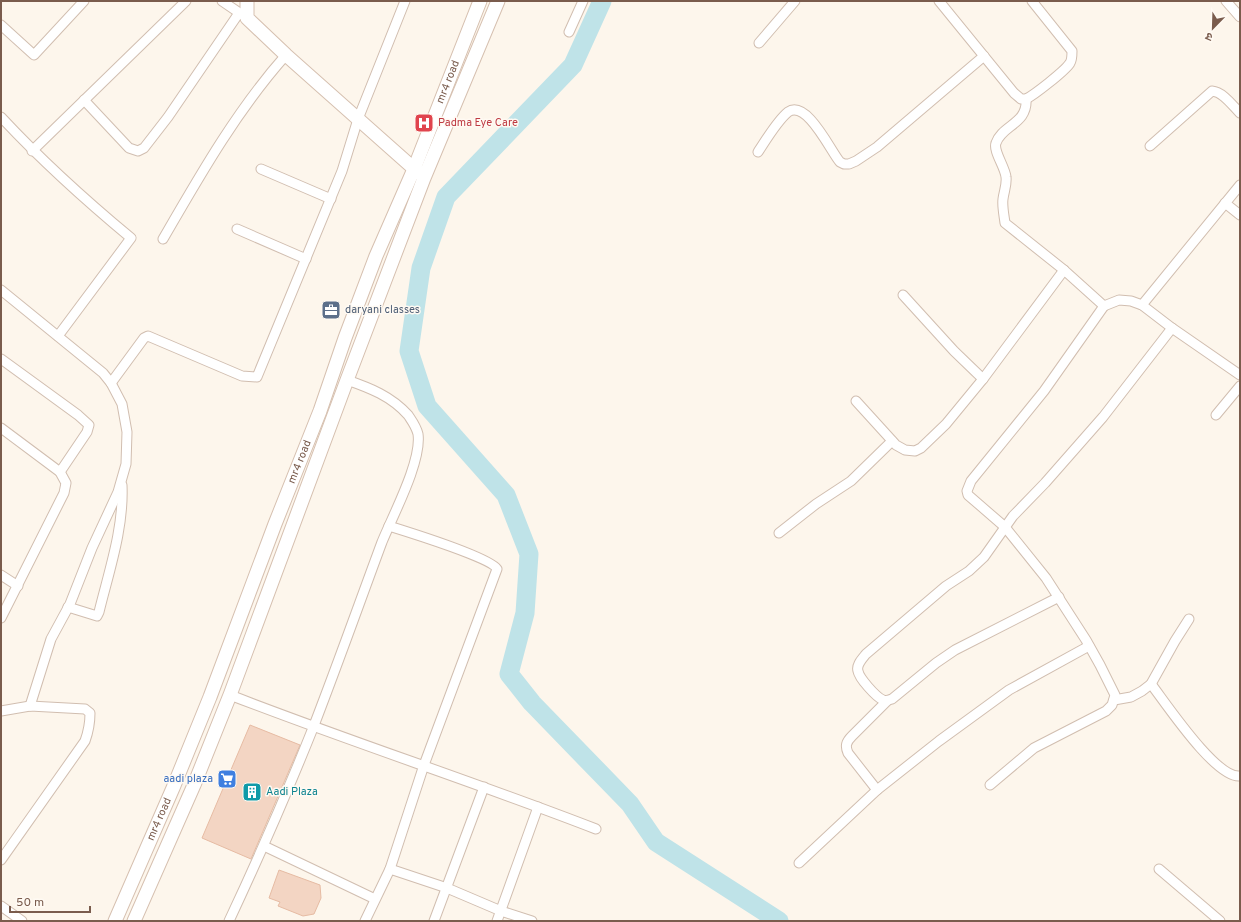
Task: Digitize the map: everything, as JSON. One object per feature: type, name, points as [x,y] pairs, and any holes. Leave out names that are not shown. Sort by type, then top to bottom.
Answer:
[{"type":"street","points":[[1,25],[34,55],[84,1]]},
{"type":"street","points":[[32,151],[186,1]]},
{"type":"street","points":[[222,1],[243,15],[419,174]]},
{"type":"street","points":[[84,100],[130,148],[138,151],[144,148],[243,15],[247,1]]},
{"type":"street","points":[[111,383],[144,338],[148,336],[242,376],[257,377],[331,199],[342,171],[358,119],[405,1]]},
{"type":"street","name":"mr4 road","points":[[134,921],[194,785],[230,695],[347,380],[480,1]]},
{"type":"street","name":"mr4 road","points":[[115,921],[189,750],[275,524],[320,411],[345,338],[376,256],[419,174],[498,1]]},
{"type":"street","points":[[570,32],[583,1]]},
{"type":"street","points":[[759,43],[795,1]]},
{"type":"street","points":[[939,1],[1014,93],[1021,99],[1026,99],[1064,70],[1071,62],[1072,56],[1072,51],[1032,1]]},
{"type":"street","points":[[1226,1],[1240,16]]},
{"type":"street","points":[[163,239],[231,125],[270,73],[286,55]]},
{"type":"street","points":[[758,152],[776,126],[789,112],[795,110],[800,111],[813,122],[840,162],[849,164],[877,147],[984,56]]},
{"type":"street","points":[[1150,146],[1212,91],[1217,91],[1240,113]]},
{"type":"street","points":[[1026,99],[1026,110],[1023,115],[998,138],[995,144],[996,151],[1003,164],[1006,177],[1006,187],[1003,200],[1005,223],[1064,270],[1104,306]]},
{"type":"street","points":[[1,117],[32,151],[85,200],[131,238],[58,336]]},
{"type":"street","points":[[261,169],[331,199]]},
{"type":"street","points":[[1142,305],[1240,185]]},
{"type":"street","points":[[1225,203],[1240,215]]},
{"type":"street","points":[[237,229],[306,259]]},
{"type":"street","points":[[856,401],[896,445],[905,450],[915,451],[921,448],[946,424],[983,379],[1064,270]]},
{"type":"street","points":[[1,290],[103,373],[111,383],[122,404],[127,432],[126,464],[118,492],[92,548],[68,607],[51,639],[30,706]]},
{"type":"street","points":[[903,295],[954,351],[983,379]]},
{"type":"street","points":[[990,785],[1034,748],[1106,711],[1112,706],[1115,695],[1089,646],[1046,578],[1005,527],[968,495],[967,487],[1044,391],[1104,306],[1119,300],[1131,301],[1142,305],[1172,328],[1240,375]]},
{"type":"street","points":[[887,701],[882,700],[867,686],[858,672],[858,666],[866,654],[946,586],[969,571],[984,557],[1013,516],[1045,483],[1103,417],[1172,328]]},
{"type":"street","points":[[1,359],[78,415],[89,425],[87,432],[60,472]]},
{"type":"street","points":[[229,921],[264,846],[313,728],[389,526],[403,493],[416,455],[418,445],[414,422],[401,407],[388,397],[347,380]]},
{"type":"street","points":[[1216,415],[1240,386]]},
{"type":"street","points":[[1,428],[60,472],[66,483],[64,493],[1,618]]},
{"type":"street","points":[[779,533],[816,504],[851,481],[892,441]]},
{"type":"street","points":[[68,607],[97,616],[99,612],[123,504],[122,478]]},
{"type":"street","points":[[365,921],[390,869],[424,766],[497,568],[496,565],[473,555],[389,526]]},
{"type":"street","points":[[1,575],[18,586]]},
{"type":"street","points":[[877,790],[848,753],[845,747],[847,741],[887,701],[892,699],[936,663],[955,650],[1059,597]]},
{"type":"street","points":[[1114,700],[1131,697],[1151,684],[1189,619]]},
{"type":"street","points":[[799,863],[877,790],[939,741],[1009,690],[1089,646]]},
{"type":"street","points":[[1151,684],[1192,739],[1216,764],[1230,773],[1240,776]]},
{"type":"street","points":[[230,695],[313,728],[484,787],[596,829]]},
{"type":"street","points":[[1,711],[30,706],[85,709],[90,713],[90,728],[85,741],[1,860]]},
{"type":"street","points":[[434,921],[484,787]]},
{"type":"street","points":[[497,921],[538,807]]},
{"type":"street","points":[[264,846],[375,898]]},
{"type":"street","points":[[390,869],[447,888],[501,911],[532,921]]},
{"type":"street","points":[[1159,869],[1220,921]]},
{"type":"street","points":[[1,906],[22,921]]},
{"type":"building","name":"Aadi Plaza","points":[[250,725],[300,745],[251,859],[202,838]]},
{"type":"building","points":[[279,870],[320,885],[321,898],[314,914],[303,916],[278,906],[280,902],[269,898]]},
{"type":"waterway","points":[[602,1],[573,65],[446,197],[421,268],[409,351],[427,406],[506,495],[529,554],[525,613],[509,674],[532,703],[630,804],[656,842],[779,921]]},
{"type":"place","name":"Padma Eye Care","points":[[424,123]]},
{"type":"place","name":"daryani classes","points":[[331,310]]},
{"type":"place","name":"aadi plaza","points":[[227,779]]},
{"type":"place","name":"Aadi Plaza","points":[[252,792]]}]
